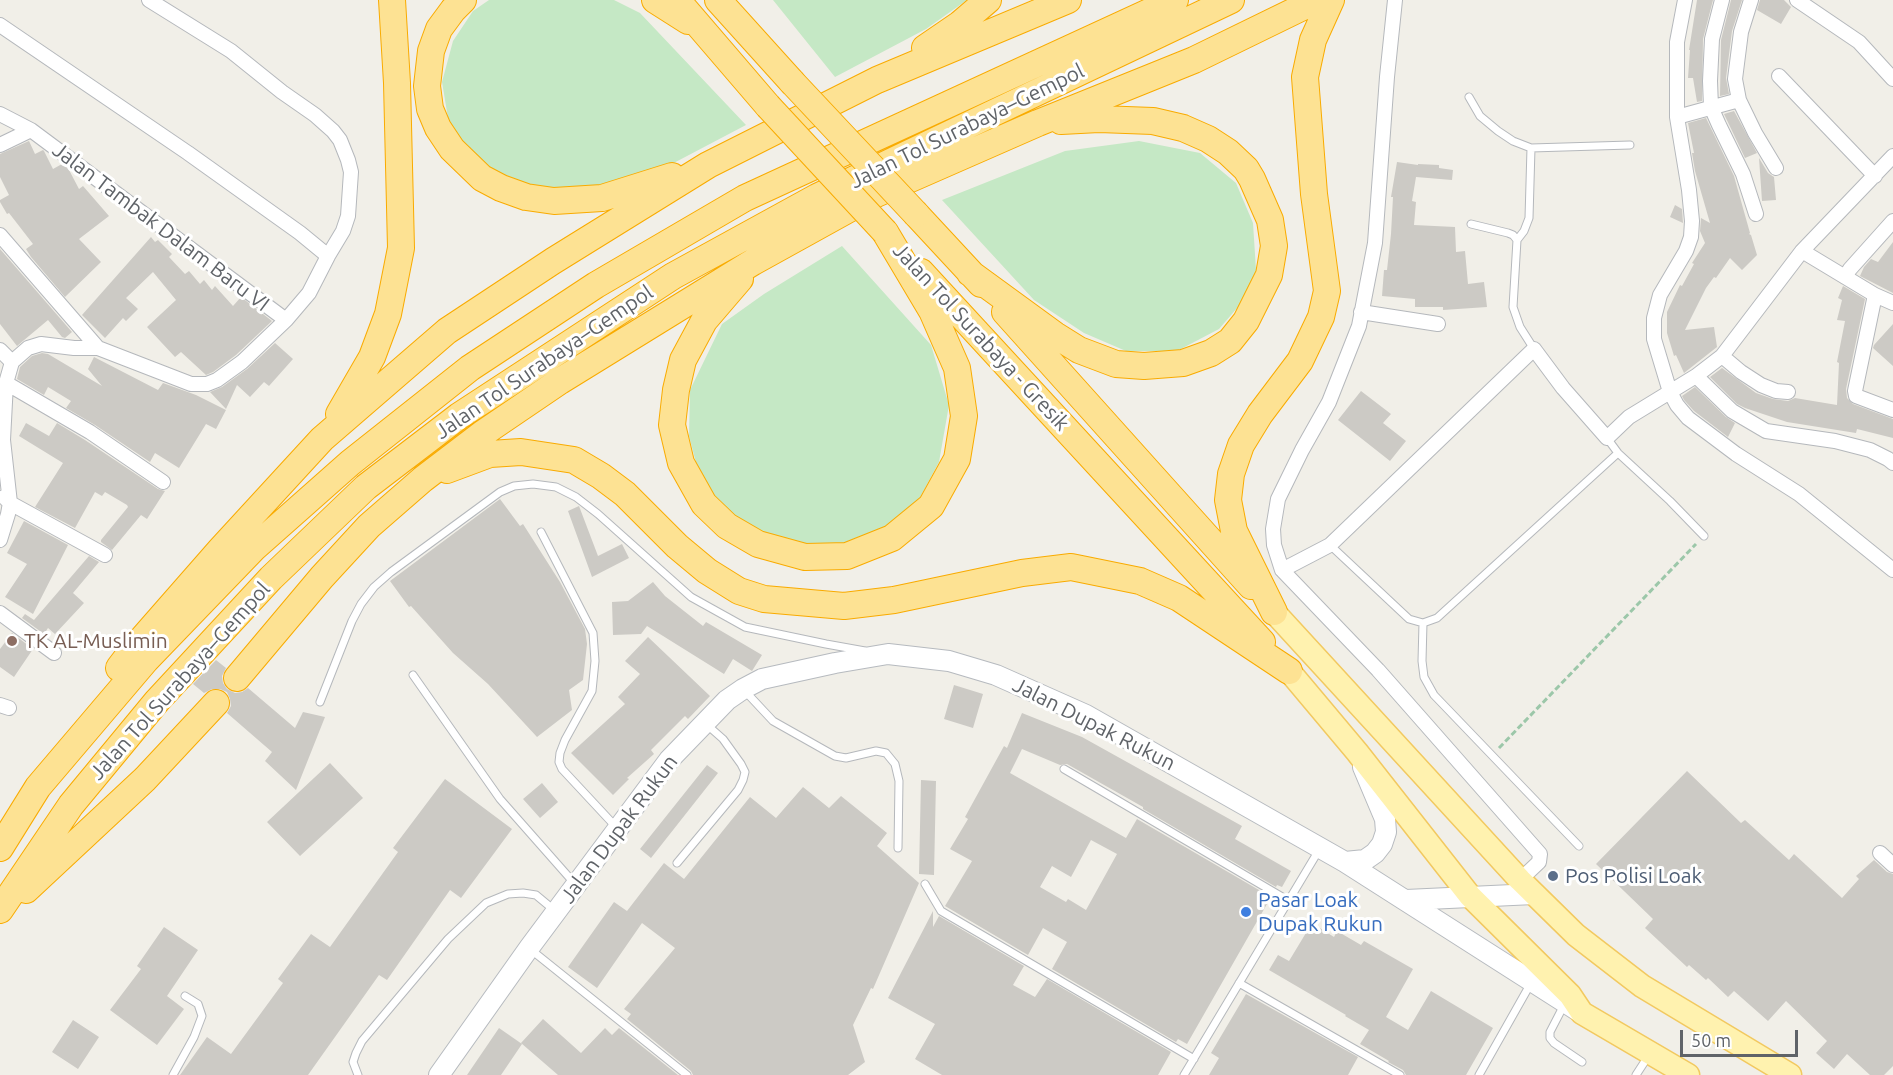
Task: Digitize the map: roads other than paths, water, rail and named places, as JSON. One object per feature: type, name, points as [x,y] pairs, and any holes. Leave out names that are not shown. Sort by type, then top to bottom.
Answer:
[{"type":"highway","points":[[322,439],[349,399],[372,357],[388,314],[401,248],[397,83],[392,0]]},
{"type":"highway","points":[[463,0],[439,29],[431,51],[427,86],[430,109],[438,128],[452,149],[482,178],[526,197],[554,201],[602,198],[708,165]]},
{"type":"highway","points":[[655,0],[703,31]]},
{"type":"highway","name":"Jalan Tol Surabaya - Gresik","points":[[677,0],[768,106],[1289,671]]},
{"type":"highway","name":"Jalan Tol Surabaya - Gresik","points":[[718,0],[970,273],[1274,612]]},
{"type":"highway","points":[[739,0],[786,75]]},
{"type":"highway","points":[[877,81],[960,24],[988,0]]},
{"type":"highway","points":[[38,787],[87,709],[135,647],[220,550],[322,439],[447,331],[553,261],[708,165],[877,81],[1068,0]]},
{"type":"highway","name":"Jalan Tol Surabaya–Gempol","points":[[0,848],[38,787],[146,660],[254,548],[350,463],[470,368],[596,285],[745,198],[1174,0]]},
{"type":"highway","name":"Jalan Tol Surabaya–Gempol","points":[[0,912],[71,805],[156,701],[271,578],[366,487],[459,416],[673,276],[817,197],[1231,0]]},
{"type":"highway","points":[[237,678],[322,577],[362,535],[423,479],[482,434],[560,381],[753,262],[876,194],[1038,123],[1194,60],[1317,0]]},
{"type":"highway","points":[[1274,612],[1234,531],[1228,500],[1231,474],[1240,446],[1260,414],[1300,361],[1321,317],[1327,291],[1314,194],[1305,77],[1313,40],[1331,0]]},
{"type":"highway","points":[[970,273],[1079,350],[1116,364],[1144,366],[1183,363],[1211,353],[1230,341],[1246,321],[1269,275],[1274,246],[1270,220],[1246,169],[1228,152],[1208,139],[1183,128],[1153,121],[1099,119],[1038,123]]},
{"type":"highway","points":[[753,262],[704,321],[683,360],[676,390],[672,425],[681,463],[704,504],[727,526],[758,544],[805,557],[847,556],[892,538],[931,506],[957,459],[964,416],[957,368],[932,312],[885,232]]},
{"type":"highway","points":[[423,479],[490,454],[521,452],[573,460],[601,476],[625,495],[677,546],[707,571],[739,591],[764,598],[844,606],[894,600],[1022,573],[1071,567],[1140,581],[1179,598],[1289,671]]},
{"type":"highway","points":[[0,912],[145,779],[216,703]]},
{"type":"main road","points":[[1274,612],[1527,887],[1576,935],[1642,986],[1790,1075]]},
{"type":"main road","name":"Jalan Dupak Rukun","points":[[439,1075],[529,948],[669,760],[727,700],[762,679],[888,654],[949,661],[996,675],[1086,715],[1345,862],[1532,981],[1688,1075]]},
{"type":"main road","name":"Jalan Dupak Rukun","points":[[1289,671],[1357,752],[1470,896],[1572,1004]]},
{"type":"main road","points":[[1345,862],[1365,860],[1375,853],[1382,844],[1386,832],[1385,819],[1357,752]]},
{"type":"main road","points":[[1406,900],[1470,896],[1527,887]]},
{"type":"street","points":[[149,0],[231,51],[315,115],[340,140],[351,172],[348,216],[343,231],[309,293],[286,320]]},
{"type":"street","points":[[1395,0],[1375,243],[1359,326],[1329,402],[1278,499],[1273,529],[1274,545],[1282,570],[1378,670],[1540,854],[1539,862],[1527,887]]},
{"type":"street","points":[[1685,0],[1677,42],[1677,117],[1690,200],[1691,237],[1686,251],[1660,296],[1654,318],[1654,339],[1670,392],[1688,418],[1736,454],[1799,494],[1893,570]]},
{"type":"street","points":[[1722,0],[1712,39],[1710,81],[1712,106],[1743,174],[1756,214]]},
{"type":"street","points":[[1750,0],[1741,32],[1735,79],[1739,100],[1776,168]]},
{"type":"street","points":[[1797,0],[1859,42],[1893,79]]},
{"type":"street","points":[[0,25],[188,153],[300,233],[328,256]]},
{"type":"street","points":[[1779,76],[1875,176]]},
{"type":"street","points":[[1677,117],[1739,100]]},
{"type":"street","name":"Jalan Tambak Dalam Baru VI","points":[[0,114],[31,130],[286,320],[229,372],[207,384],[190,384],[98,348],[0,235]]},
{"type":"street","points":[[0,145],[31,130]]},
{"type":"street","points":[[1282,570],[1330,545],[1534,348],[1563,388],[1607,438],[1629,417],[1696,376],[1722,356],[1802,251],[1893,156]]},
{"type":"street","points":[[1845,277],[1893,221]]},
{"type":"street","points":[[1802,251],[1875,295],[1893,303]]},
{"type":"street","points":[[1875,295],[1855,391],[1856,396],[1892,408]]},
{"type":"street","points":[[1361,312],[1438,324]]},
{"type":"street","points":[[0,540],[8,514],[5,498],[3,440],[6,383],[12,362],[28,348],[41,344],[98,348]]},
{"type":"street","points":[[0,350],[12,362]]},
{"type":"street","points":[[1722,356],[1761,385],[1776,391],[1788,392]]},
{"type":"street","points":[[1696,376],[1732,411],[1766,431],[1835,441],[1870,450],[1893,463]]},
{"type":"street","points":[[6,383],[90,432],[163,482]]},
{"type":"street","points":[[5,498],[105,555]]},
{"type":"street","points":[[0,613],[54,652]]},
{"type":"street","points":[[1880,853],[1893,866]]},
{"type":"lane","points":[[1469,98],[1480,116],[1498,131],[1513,141],[1531,148],[1630,145]]},
{"type":"lane","points":[[1531,148],[1529,218],[1524,231],[1517,240],[1514,307],[1520,327],[1534,348]]},
{"type":"lane","points":[[1471,224],[1508,233],[1517,240]]},
{"type":"lane","points":[[1607,438],[1618,453],[1704,536]]},
{"type":"lane","points":[[1330,545],[1409,619],[1424,623],[1437,618],[1618,453]]},
{"type":"lane","points":[[320,702],[352,621],[374,587],[500,492],[514,486],[533,484],[556,488],[576,497],[691,597],[745,627],[888,654]]},
{"type":"lane","points":[[541,532],[593,633],[595,661],[592,691],[565,740],[559,762],[562,769],[618,829]]},
{"type":"lane","points":[[1424,623],[1422,661],[1424,677],[1434,695],[1579,846]]},
{"type":"lane","points":[[413,675],[500,799],[576,886]]},
{"type":"lane","points":[[743,689],[773,721],[835,756],[846,758],[876,751],[886,753],[895,764],[899,781],[898,848]]},
{"type":"lane","points":[[677,863],[738,790],[745,772],[723,739],[705,723]]},
{"type":"lane","points":[[1064,770],[1288,901]]},
{"type":"lane","points":[[1184,1075],[1320,848]]},
{"type":"lane","points":[[925,885],[941,912],[1194,1059]]},
{"type":"lane","points":[[358,1075],[353,1062],[362,1041],[448,939],[486,903],[508,894],[536,895],[556,912]]},
{"type":"lane","points":[[529,948],[687,1075]]},
{"type":"lane","points":[[1479,1075],[1532,981]]},
{"type":"lane","points":[[1239,983],[1400,1075]]},
{"type":"lane","points":[[172,1075],[195,1037],[202,1017],[198,1004],[185,996]]},
{"type":"lane","points":[[1572,1004],[1550,1032],[1550,1038],[1582,1062]]},
{"type":"lane","points":[[1636,1075],[1650,1054]]},
{"type":"place","name":"TK AL-Muslimin","points":[[12,641]]},
{"type":"place","name":"Pos Polisi Loak","points":[[1553,876]]},
{"type":"place","name":"Pasar Loak Dupak Rukun","points":[[1246,912]]}]
